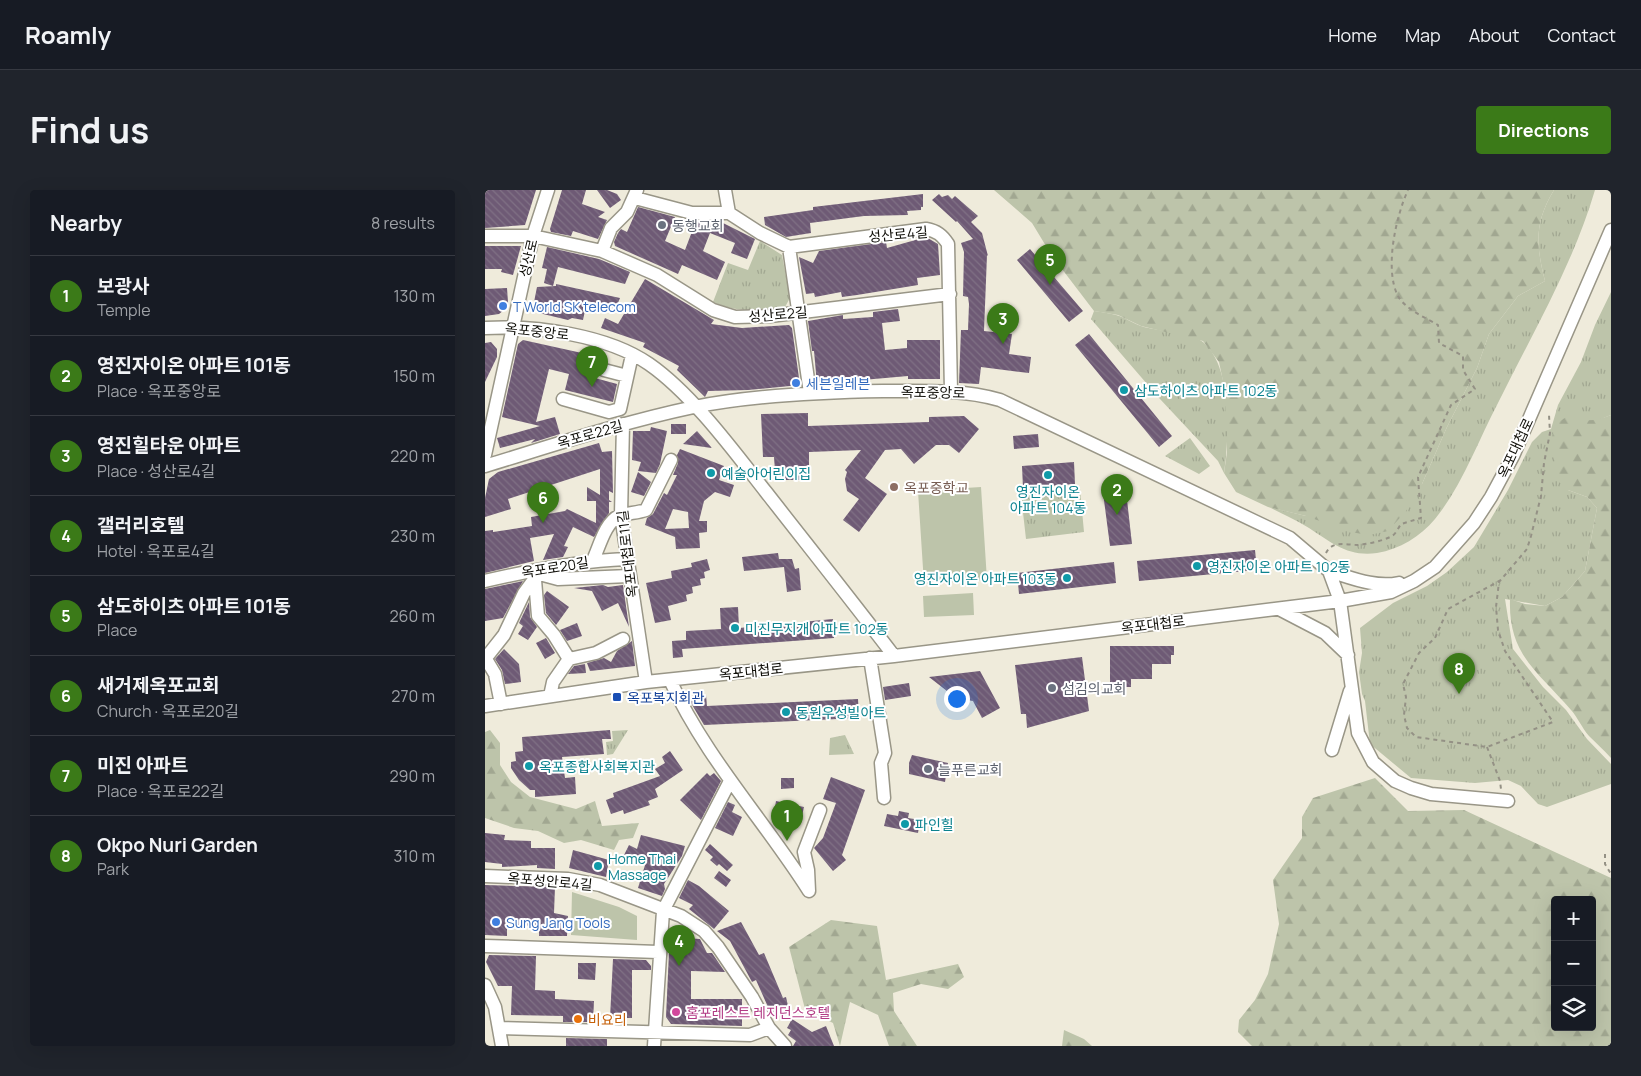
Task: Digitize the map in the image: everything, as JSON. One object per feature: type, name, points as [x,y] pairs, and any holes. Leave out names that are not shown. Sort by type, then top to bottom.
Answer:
[{"type":"street","name":"성산로","points":[[485,455],[488,420],[533,236],[548,190]]},
{"type":"street","points":[[725,190],[729,214]]},
{"type":"street","points":[[602,251],[611,228],[627,212],[636,194],[692,213],[729,214],[760,233],[789,247],[810,393]]},
{"type":"street","name":"성산로4길","points":[[789,247],[926,229],[935,230],[948,244],[951,391]]},
{"type":"street","name":"옥포대첩로","points":[[485,706],[646,682],[894,656],[1279,609],[1391,592],[1435,567],[1474,523],[1491,497],[1513,456],[1611,230]]},
{"type":"street","name":"성산로2길","points":[[485,236],[533,236],[602,251],[657,275],[724,315],[751,318],[950,294]]},
{"type":"street","name":"옥포중앙로","points":[[485,328],[512,326],[588,337],[648,363],[695,407],[810,393],[951,391],[976,393],[1000,400],[1290,538],[1325,568],[1340,601],[1358,733],[1373,762],[1395,781],[1431,794],[1509,801]]},
{"type":"street","points":[[563,399],[609,412],[619,409],[631,355]]},
{"type":"street","points":[[604,370],[627,376]]},
{"type":"street","points":[[695,407],[736,454],[894,656]]},
{"type":"street","name":"옥포로22길","points":[[485,466],[623,424],[695,407]]},
{"type":"street","name":"옥포대첩로11길","points":[[623,424],[621,515],[626,559],[646,682]]},
{"type":"street","points":[[593,560],[613,519],[621,515],[635,514],[646,510],[671,460]]},
{"type":"street","name":"옥포로20길","points":[[485,581],[533,575],[593,560],[626,559]]},
{"type":"street","points":[[1325,568],[1365,582],[1389,585],[1414,580]]},
{"type":"street","points":[[533,575],[558,579],[629,576]]},
{"type":"street","points":[[501,704],[495,674],[485,659],[504,635],[533,575]]},
{"type":"street","points":[[533,575],[538,616],[554,635],[569,659]]},
{"type":"street","points":[[1279,609],[1325,633],[1347,655]]},
{"type":"street","points":[[550,696],[553,682],[569,659],[596,652],[623,639]]},
{"type":"street","points":[[870,658],[885,753],[881,763],[884,798]]},
{"type":"street","points":[[670,680],[679,699],[730,781],[809,891],[808,870],[804,852],[820,810]]},
{"type":"street","points":[[1332,750],[1352,686]]},
{"type":"street","points":[[654,1040],[658,952],[663,911],[730,781]]},
{"type":"street","name":"옥포성안로4길","points":[[485,876],[568,880],[600,885],[629,895],[663,911],[681,916],[708,936],[752,997],[769,1028],[785,1046]]},
{"type":"street","points":[[485,946],[658,952]]},
{"type":"street","points":[[485,985],[495,1007],[502,1046]]},
{"type":"street","points":[[500,1028],[654,1040],[751,1035],[769,1028]]},
{"type":"path","points":[[1325,568],[1328,549],[1339,543],[1358,545],[1383,540],[1394,535],[1401,524],[1421,518],[1418,477],[1451,405],[1475,389],[1463,370],[1463,356],[1439,343],[1439,326],[1417,313],[1398,297],[1390,254],[1397,231],[1399,209],[1408,190]]},
{"type":"path","points":[[1501,580],[1496,607],[1498,630],[1505,650],[1553,722],[1487,747],[1416,737],[1407,728],[1404,715],[1406,697],[1403,684],[1419,652],[1435,638],[1448,608],[1501,580],[1527,549],[1541,496],[1544,462],[1550,433],[1549,415]]},
{"type":"path","points":[[1487,747],[1500,781]]},
{"type":"path","points":[[1605,854],[1605,864],[1611,874]]},
{"type":"green space","points":[[994,190],[1554,190],[1543,213],[1539,234],[1540,256],[1545,281],[1518,296],[1489,334],[1477,368],[1447,427],[1422,484],[1406,511],[1388,531],[1369,535],[1350,532],[1306,516],[1268,507],[1236,492],[1224,473],[1227,452],[1227,423],[1224,386],[1219,362],[1203,341],[1141,326],[1118,315],[1094,311],[1052,256],[1032,223]]},
{"type":"green space","points":[[1554,190],[1595,190],[1586,218],[1551,299],[1462,478],[1435,519],[1416,537],[1402,545],[1394,549],[1367,554],[1341,548],[1304,525],[1269,507],[1306,516],[1422,484],[1447,427],[1477,368],[1489,334],[1518,296],[1545,281],[1540,256],[1539,234],[1543,213]]},
{"type":"green space","points":[[760,241],[782,255],[790,298],[785,307],[748,310],[722,306],[713,302],[728,263],[748,270]]},
{"type":"green space","points":[[1611,292],[1611,415],[1596,421],[1581,421],[1568,490],[1587,497],[1597,508],[1585,571],[1562,597],[1545,606],[1505,599],[1513,649],[1543,687],[1566,710],[1587,739],[1611,764],[1611,784],[1547,807],[1538,804],[1521,786],[1508,780],[1475,783],[1411,778],[1370,744],[1365,701],[1362,694],[1359,672],[1362,653],[1360,628],[1393,603],[1427,586],[1447,572],[1474,547],[1508,490],[1532,442],[1542,432],[1551,429],[1558,405],[1581,362],[1595,325]]},
{"type":"green space","points":[[1094,311],[1119,316],[1147,328],[1191,336],[1203,342],[1213,353],[1220,368],[1227,404],[1227,441],[1224,473],[1218,461],[1160,399],[1091,319]]},
{"type":"green space","points":[[1569,415],[1590,420],[1611,415],[1611,758],[1589,736],[1571,710],[1527,661],[1514,634],[1511,618],[1510,599],[1525,604],[1545,606],[1562,597],[1585,571],[1597,508],[1587,497],[1568,490],[1556,479],[1552,437],[1556,424]]},
{"type":"green space","points":[[1190,438],[1210,466],[1199,474],[1165,456]]},
{"type":"green space","points":[[981,487],[987,580],[924,584],[918,491]]},
{"type":"green space","points":[[1080,489],[1084,532],[1026,539],[1021,495]]},
{"type":"green space","points":[[973,593],[974,615],[924,617],[923,596]]},
{"type":"green space","points":[[490,730],[500,743],[500,765],[511,782],[530,797],[576,809],[595,801],[602,826],[639,823],[633,838],[619,840],[614,850],[581,840],[564,843],[538,831],[514,828],[485,818],[485,732]]},
{"type":"green space","points":[[628,730],[613,754],[607,755],[606,742],[613,741],[612,731]]},
{"type":"green space","points":[[845,735],[854,754],[829,755],[830,738]]},
{"type":"green space","points":[[1375,778],[1408,811],[1464,810],[1611,878],[1611,1046],[1252,1046],[1238,1032],[1239,1020],[1255,1000],[1268,974],[1279,924],[1273,880],[1302,838],[1302,817],[1313,798]]},
{"type":"green space","points":[[572,892],[619,907],[637,916],[637,940],[571,935]]},
{"type":"green space","points":[[831,920],[877,926],[886,980],[958,964],[964,977],[948,989],[921,984],[893,993],[894,1011],[917,1046],[889,1046],[878,1015],[850,1002],[840,1046],[833,1023],[805,1009],[789,947]]},
{"type":"green space","points":[[1064,1030],[1084,1039],[1092,1046],[1062,1046]]},
{"type":"building","points":[[485,190],[536,190],[525,225],[485,228]]},
{"type":"building","points":[[562,190],[586,190],[582,204],[605,212],[598,217],[607,220],[598,239],[573,231],[571,236],[551,232],[550,229]]},
{"type":"building","points":[[597,190],[607,190],[617,194],[621,200],[610,208]]},
{"type":"building","points":[[923,194],[923,207],[921,207],[921,210],[907,211],[908,215],[864,216],[810,223],[811,233],[786,237],[765,225],[764,217],[813,210],[813,207]]},
{"type":"building","points":[[939,194],[942,197],[948,195],[952,199],[955,196],[978,216],[971,222],[982,233],[988,256],[984,331],[1012,334],[1009,354],[1031,357],[1029,373],[981,367],[979,384],[959,383],[961,330],[968,330],[969,304],[968,297],[963,296],[964,252],[961,243],[973,239],[957,221],[932,200]]},
{"type":"building","points":[[638,207],[675,217],[665,241],[685,250],[696,221],[717,223],[719,221],[755,239],[747,259],[731,253],[735,243],[710,233],[703,251],[725,262],[717,280],[682,265],[678,274],[615,246],[614,242],[618,233],[621,229],[627,232]]},
{"type":"building","points":[[926,237],[938,244],[940,275],[917,278],[918,285],[857,295],[842,297],[841,292],[815,297],[814,293],[806,294],[799,257],[813,263],[819,251],[886,242],[887,248]]},
{"type":"building","points":[[485,246],[521,246],[513,275],[501,272],[502,269],[485,269]]},
{"type":"building","points":[[547,247],[599,259],[630,272],[625,284],[558,267],[553,286],[544,283],[547,269],[542,268]]},
{"type":"building","points":[[1030,249],[1083,311],[1069,322],[1017,260]]},
{"type":"building","points":[[645,279],[714,320],[711,324],[742,328],[789,325],[792,328],[800,385],[748,390],[708,391],[705,397],[677,370],[679,366],[643,347],[645,343],[601,328],[605,318],[618,324]]},
{"type":"building","points":[[556,284],[620,298],[616,308],[587,301],[583,320],[572,318],[568,320],[539,313],[534,302],[537,287],[556,286]]},
{"type":"building","points":[[507,288],[508,302],[504,310],[499,314],[485,316],[485,289]]},
{"type":"building","points":[[898,309],[900,321],[882,323],[885,350],[907,348],[907,340],[940,340],[940,379],[908,379],[908,376],[817,384],[814,351],[812,351],[808,321],[843,315],[843,319],[873,317],[873,312]]},
{"type":"building","name":"삼도하이츠 아파트 102동","points":[[1089,334],[1172,436],[1159,447],[1075,345]]},
{"type":"building","points":[[523,340],[600,357],[595,378],[617,384],[613,402],[565,390],[569,374],[549,369],[536,422],[555,417],[560,434],[531,443],[535,439],[500,448],[497,438],[540,426],[502,417],[518,344]]},
{"type":"building","points":[[491,342],[497,349],[497,357],[485,382],[485,343]]},
{"type":"building","points":[[808,413],[808,426],[929,422],[929,417],[964,416],[979,429],[959,453],[949,445],[936,445],[914,464],[901,449],[885,450],[865,478],[887,494],[859,532],[843,520],[859,499],[847,491],[845,479],[847,472],[845,470],[861,450],[809,452],[809,469],[802,480],[780,480],[780,471],[775,471],[774,457],[763,457],[761,414]]},
{"type":"building","points":[[671,424],[686,424],[686,434],[671,434]]},
{"type":"building","points":[[651,427],[667,431],[660,464],[656,473],[638,471],[641,462],[632,460],[633,431],[650,431]]},
{"type":"building","points":[[697,431],[712,448],[683,444]]},
{"type":"building","points":[[1038,434],[1039,447],[1014,449],[1013,436]]},
{"type":"building","points":[[599,443],[602,452],[612,451],[613,493],[609,491],[609,500],[612,502],[609,502],[609,513],[594,537],[573,527],[564,546],[568,547],[563,557],[543,560],[554,534],[530,538],[534,561],[485,573],[485,531],[493,530],[493,532],[532,526],[531,517],[565,511],[567,509],[596,523],[596,501],[587,501],[587,487],[600,495],[600,469],[508,499],[511,509],[485,517],[485,498],[489,479],[498,472]]},
{"type":"building","points":[[680,449],[724,466],[719,480],[734,485],[730,497],[715,492],[704,501],[699,521],[707,521],[707,532],[699,533],[700,548],[676,549],[675,537],[645,525],[647,518],[653,514],[664,493],[667,495],[677,475],[673,475],[678,463],[677,455]],"holes":[[[673,509],[688,512],[689,528],[665,529]]]},
{"type":"building","name":"영진자이온 아파트 104동","points":[[1074,462],[1075,484],[1023,488],[1022,466]]},
{"type":"building","points":[[638,472],[651,482],[644,496],[631,492]]},
{"type":"building","points":[[1125,482],[1132,544],[1110,546],[1102,485]]},
{"type":"building","name":"영진자이온 아파트 102동","points":[[1255,550],[1257,570],[1139,581],[1137,561]]},
{"type":"building","points":[[778,553],[779,559],[792,559],[795,569],[799,568],[801,590],[787,592],[784,567],[744,571],[742,557]]},
{"type":"building","points":[[707,559],[710,570],[704,572],[705,578],[700,579],[701,585],[692,587],[693,593],[686,595],[687,601],[668,606],[671,620],[655,623],[646,583],[672,578],[671,571],[692,567],[691,563]]},
{"type":"building","name":"영진자이온 아파트 103동","points":[[1114,562],[1116,583],[1019,594],[1017,573]]},
{"type":"building","points":[[523,581],[503,618],[485,621],[485,589]]},
{"type":"building","points":[[603,585],[608,587],[623,585],[629,627],[618,603],[602,611],[592,591],[574,588]]},
{"type":"building","points":[[547,591],[569,607],[556,625],[546,613],[544,595]]},
{"type":"building","points":[[529,602],[530,617],[537,627],[528,640],[518,634],[523,626],[519,623]]},
{"type":"building","points":[[738,607],[739,628],[833,619],[834,638],[682,649],[683,657],[673,658],[672,641],[686,640],[686,631],[721,629],[720,608]]},
{"type":"building","points":[[577,623],[582,636],[567,641],[560,630]]},
{"type":"building","points":[[546,638],[555,653],[545,659],[536,643]]},
{"type":"building","points":[[632,641],[635,666],[590,671],[587,663],[604,658],[611,662],[617,651]]},
{"type":"building","points":[[1110,646],[1174,646],[1174,655],[1171,655],[1171,664],[1152,664],[1152,679],[1131,679],[1131,687],[1110,687]]},
{"type":"building","points":[[504,649],[519,664],[521,682],[505,684],[502,670],[495,659]]},
{"type":"building","name":"섬김의교회","points":[[1082,657],[1089,711],[1027,728],[1026,714],[1021,714],[1015,665]]},
{"type":"building","points":[[585,664],[586,673],[568,674],[574,666]]},
{"type":"building","points":[[980,671],[1000,708],[982,718],[973,701],[956,698],[929,677]]},
{"type":"building","points":[[909,683],[911,696],[885,700],[883,687]]},
{"type":"building","name":"동원우성빌아트","points":[[706,695],[707,706],[858,699],[859,718],[704,725],[688,698]]},
{"type":"building","name":"옥포종합사회복지관","points":[[610,730],[611,739],[602,739],[604,754],[562,757],[565,778],[575,777],[576,794],[535,797],[535,790],[530,790],[519,780],[511,768],[511,762],[516,761],[515,752],[523,751],[522,737]]},
{"type":"building","points":[[670,751],[683,770],[655,789],[658,797],[648,801],[650,805],[624,814],[623,810],[611,814],[606,800],[614,797],[613,793],[660,776],[655,769],[665,763],[662,757]]},
{"type":"building","name":"늘푸른교회","points":[[912,755],[948,763],[945,782],[909,774],[909,763]]},
{"type":"building","points":[[707,773],[710,776],[714,773],[721,781],[701,820],[680,800]]},
{"type":"building","points":[[831,777],[865,790],[842,855],[846,860],[833,871],[814,848],[823,838],[836,803],[823,799]]},
{"type":"building","points":[[781,778],[794,778],[794,788],[781,789]]},
{"type":"building","points":[[776,801],[804,807],[800,824],[773,819]]},
{"type":"building","points":[[728,802],[735,805],[732,812],[742,817],[733,836],[715,828]]},
{"type":"building","name":"파인힐","points":[[899,811],[909,813],[908,818],[920,820],[918,833],[884,826],[887,814],[898,816]]},
{"type":"building","points":[[485,833],[505,835],[504,840],[531,841],[531,848],[555,848],[555,869],[537,868],[537,865],[502,867],[502,864],[485,862]]},
{"type":"building","points":[[641,835],[685,846],[682,856],[664,884],[665,889],[662,896],[638,888],[645,865],[624,855],[629,845],[637,849]]},
{"type":"building","points":[[710,844],[733,865],[727,871],[719,864],[717,866],[710,860],[713,857],[705,850]]},
{"type":"building","points":[[573,850],[609,860],[606,877],[569,868]]},
{"type":"building","points":[[719,871],[731,880],[726,887],[714,878]]},
{"type":"building","points":[[688,880],[699,886],[729,911],[714,929],[689,909],[693,905],[679,898]]},
{"type":"building","points":[[485,885],[555,887],[554,913],[568,916],[567,936],[539,936],[539,926],[507,925],[507,936],[485,935]]},
{"type":"building","points":[[741,922],[759,955],[764,953],[783,998],[786,997],[789,1010],[772,1016],[756,980],[752,982],[730,941],[717,931]]},
{"type":"building","points":[[670,930],[679,930],[679,934],[685,935],[685,938],[700,939],[707,953],[712,953],[725,972],[691,971],[691,999],[742,999],[742,1026],[671,1024],[666,1017]]},
{"type":"building","points":[[489,955],[536,956],[535,990],[555,991],[555,999],[594,1001],[593,1022],[563,1022],[563,1016],[511,1015],[512,986],[498,986],[486,962]]},
{"type":"building","points":[[613,959],[646,960],[651,966],[651,970],[632,970],[632,1018],[610,1018]]},
{"type":"building","points":[[578,963],[596,963],[595,980],[578,979]]},
{"type":"building","points":[[792,1019],[812,1032],[826,1026],[834,1046],[793,1046],[796,1041],[788,1035],[791,1030],[787,1028]]},
{"type":"building","points":[[566,1038],[607,1039],[607,1046],[566,1046]]},
{"type":"place","name":"동행교회","points":[[662,225]]},
{"type":"place","name":"삼도하이츠 아파트 101동","points":[[1050,285]]},
{"type":"place","name":"T World SK telecom","points":[[503,306]]},
{"type":"place","name":"영진힐타운 아파트","points":[[1003,344]]},
{"type":"place","name":"세븐일레븐","points":[[796,383]]},
{"type":"place","name":"미진 아파트","points":[[592,387]]},
{"type":"place","name":"삼도하이츠 아파트 102동","points":[[1124,390]]},
{"type":"place","name":"예술아어린이집","points":[[711,473]]},
{"type":"place","name":"영진자이온 아파트 104동","points":[[1048,475]]},
{"type":"place","name":"옥포중학교","points":[[894,487]]},
{"type":"place","name":"영진자이온 아파트 101동","points":[[1117,515]]},
{"type":"place","name":"새거제옥포교회","points":[[543,523]]},
{"type":"place","name":"영진자이온 아파트 102동","points":[[1197,566]]},
{"type":"place","name":"영진자이온 아파트 103동","points":[[1067,578]]},
{"type":"place","name":"미진무지개 아파트 102동","points":[[735,628]]},
{"type":"place","name":"섬김의교회","points":[[1052,688]]},
{"type":"place","name":"Okpo Nuri Garden","points":[[1459,694]]},
{"type":"place","name":"옥포복지회관","points":[[617,697]]},
{"type":"place","name":"동원우성빌아트","points":[[786,712]]},
{"type":"place","name":"옥포종합사회복지관","points":[[529,766]]},
{"type":"place","name":"늘푸른교회","points":[[928,769]]},
{"type":"place","name":"파인힐","points":[[905,824]]},
{"type":"place","name":"보광사","points":[[787,841]]},
{"type":"place","name":"Home Thai Massage","points":[[598,866]]},
{"type":"place","name":"Sung Jang Tools","points":[[496,922]]},
{"type":"place","name":"갤러리호텔","points":[[679,966]]},
{"type":"place","name":"홈포레스트 레지던스호텔","points":[[676,1012]]},
{"type":"place","name":"비요리","points":[[578,1019]]}]
